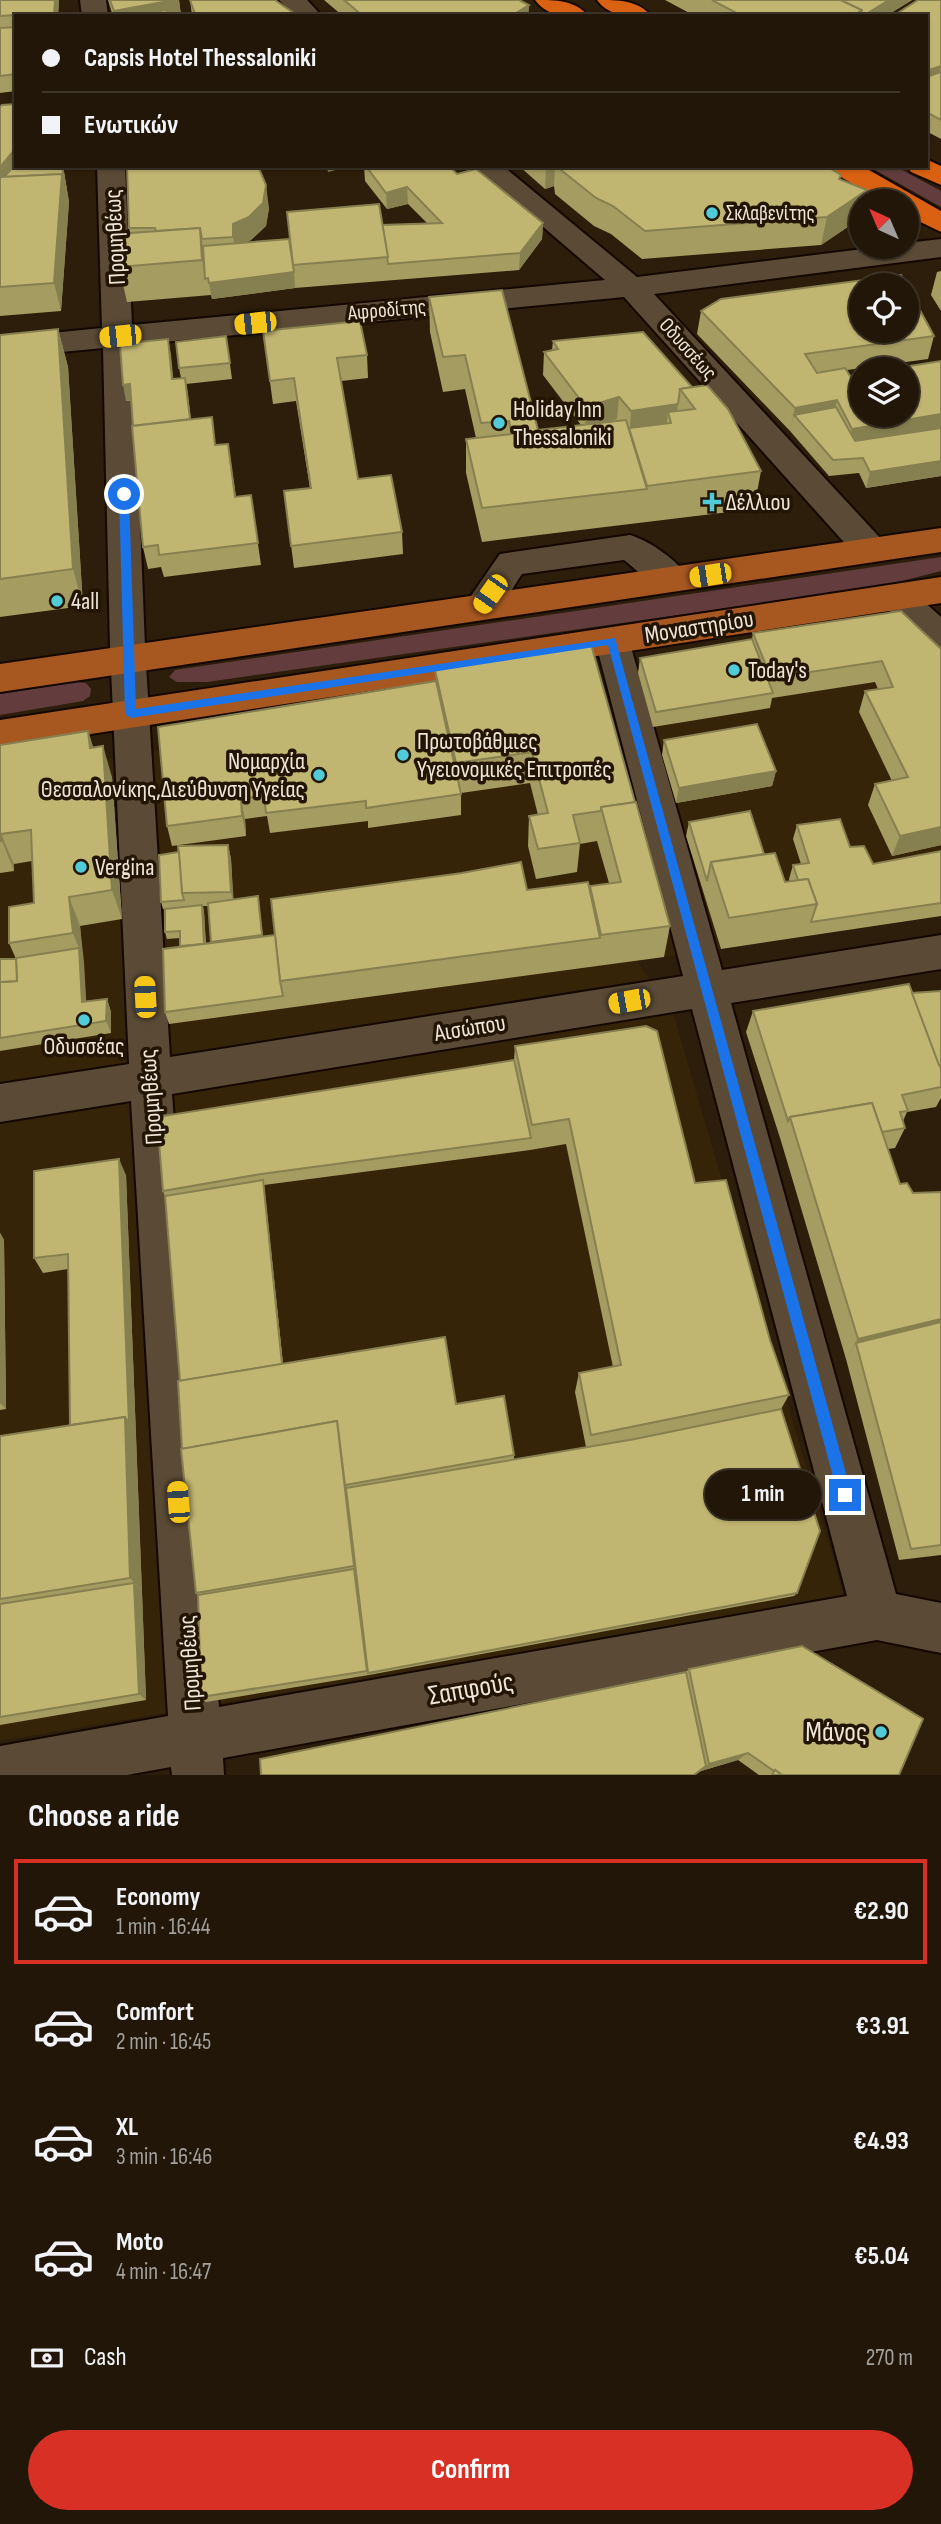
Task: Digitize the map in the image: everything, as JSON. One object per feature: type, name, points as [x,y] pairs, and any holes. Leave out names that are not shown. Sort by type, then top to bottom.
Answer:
[{"type":"highway","points":[[548,0],[572,14]]},
{"type":"highway","points":[[610,0],[635,14]]},
{"type":"highway","points":[[846,168],[882,189]]},
{"type":"highway","points":[[925,168],[941,177]]},
{"type":"highway","points":[[919,210],[941,223]]},
{"type":"main road","name":"Μοναστηρίου","points":[[3,674],[129,661],[941,540]]},
{"type":"main road","name":"Μοναστηρίου","points":[[0,734],[941,590]]},
{"type":"street","points":[[292,0],[308,14]]},
{"type":"street","name":"Προμηθέως","points":[[111,168],[120,336],[131,714],[130,887],[149,1081],[188,1367],[197,1757]]},
{"type":"street","name":"Οδυσσέως","points":[[488,168],[631,287],[871,551]]},
{"type":"street","name":"Αφροδίτης","points":[[0,348],[120,336],[475,315],[631,287],[941,248]]},
{"type":"street","points":[[897,597],[941,638]]},
{"type":"street","points":[[612,640],[709,988],[877,1615]]},
{"type":"street","name":"Αισώπου","points":[[0,1103],[941,953]]},
{"type":"street","name":"Σαπφούς","points":[[0,1772],[197,1757],[877,1615],[941,1628]]},
{"type":"shaded area","points":[[872,168],[899,168],[941,191],[941,207],[919,195],[919,189],[909,189]]},
{"type":"shaded area","points":[[941,557],[941,571],[882,586],[207,682],[177,682],[169,677],[175,670]]},
{"type":"shaded area","points":[[941,626],[941,916],[637,961],[673,1013],[845,1599],[0,1741],[0,778],[588,676],[634,843],[686,834],[638,673]]},
{"type":"shaded area","points":[[76,682],[86,683],[91,689],[90,696],[83,701],[0,715],[0,694]]},
{"type":"building","points":[[0,0],[55,0],[54,14],[0,16]]},
{"type":"building","points":[[110,0],[174,0],[114,11]]},
{"type":"building","points":[[190,0],[275,0],[295,14],[195,14]]},
{"type":"building","points":[[344,0],[519,0],[529,5],[514,14],[361,14]]},
{"type":"building","points":[[712,0],[841,0],[862,10],[856,14],[738,14]]},
{"type":"building","points":[[841,0],[889,0],[866,14],[861,14],[862,10]]},
{"type":"building","points":[[918,0],[941,0],[941,66],[928,70],[928,14],[896,14]]},
{"type":"building","points":[[166,10],[167,14],[142,14]]},
{"type":"building","points":[[14,27],[14,74],[0,76],[0,28]]},
{"type":"building","points":[[941,72],[941,120],[928,113],[928,76]]},
{"type":"building","points":[[14,104],[14,150],[0,167],[0,107]]},
{"type":"building","points":[[14,166],[62,168],[65,186],[62,174],[4,177]]},
{"type":"building","points":[[127,168],[259,168],[266,185],[263,203],[249,217],[233,224],[233,237],[202,239],[200,228],[156,231],[155,228],[129,228]]},
{"type":"building","points":[[367,168],[451,168],[457,174],[476,169],[543,223],[520,253],[388,264],[382,225],[442,223],[407,187],[386,193]]},
{"type":"building","points":[[558,168],[829,168],[841,175],[839,179],[864,189],[849,189],[849,202],[827,217],[645,231],[613,206],[596,198]]},
{"type":"building","points":[[62,174],[54,283],[0,287],[0,177]]},
{"type":"building","points":[[379,204],[388,257],[293,265],[287,212]]},
{"type":"building","points":[[200,228],[202,260],[119,267],[117,234]]},
{"type":"building","points":[[289,239],[294,272],[209,283],[208,278],[205,279],[203,246]]},
{"type":"building","points":[[849,282],[849,343],[884,343],[805,354],[817,373],[845,368],[849,374],[849,423],[837,400],[795,408],[701,311],[721,299]]},
{"type":"building","points":[[502,290],[538,430],[626,420],[647,489],[482,508],[466,439],[512,434],[509,421],[481,423],[465,355],[443,357],[429,297]]},
{"type":"building","points":[[919,308],[934,336],[919,338]]},
{"type":"building","points":[[360,321],[367,355],[337,358],[358,479],[391,475],[402,532],[291,546],[284,491],[311,488],[294,378],[270,381],[263,331]]},
{"type":"building","points":[[58,329],[73,569],[0,579],[0,335]]},
{"type":"building","points":[[643,332],[692,387],[680,389],[678,404],[631,411],[619,397],[586,407],[544,352],[558,349],[553,341]]},
{"type":"building","points":[[226,336],[230,363],[179,368],[176,342]]},
{"type":"building","points":[[168,339],[172,379],[185,378],[190,419],[133,426],[130,384],[123,385],[120,344]]},
{"type":"building","points":[[941,361],[941,414],[919,418],[919,365]]},
{"type":"building","points":[[707,385],[728,409],[761,471],[647,486],[629,428],[671,423],[668,412],[695,409],[680,389]]},
{"type":"building","points":[[836,407],[855,441],[941,428],[941,461],[870,472],[863,458],[833,460],[794,415]]},
{"type":"building","points":[[212,417],[215,445],[228,444],[235,497],[251,495],[258,543],[159,555],[158,545],[143,547],[132,426]]},
{"type":"building","points":[[901,611],[941,649],[941,827],[900,836],[875,784],[908,777],[865,691],[893,687],[882,661],[771,678],[753,633]]},
{"type":"building","points":[[752,639],[773,693],[656,712],[640,658]]},
{"type":"building","points":[[591,644],[635,802],[573,815],[580,843],[538,849],[529,816],[548,813],[532,752],[456,763],[435,670]]},
{"type":"building","points":[[436,681],[461,794],[366,808],[366,801],[266,813],[264,795],[241,799],[242,816],[167,826],[158,727]]},
{"type":"building","points":[[757,724],[776,771],[679,788],[664,740]]},
{"type":"building","name":"Vergina","points":[[88,731],[90,748],[103,746],[112,890],[69,897],[73,933],[9,943],[9,907],[34,903],[31,830],[1,834],[0,841],[0,745]]},
{"type":"building","points":[[636,802],[670,926],[601,935],[590,886],[621,882],[601,807]]},
{"type":"building","points":[[750,811],[764,854],[711,862],[707,881],[689,822]]},
{"type":"building","points":[[840,819],[850,847],[864,846],[873,864],[941,851],[941,903],[811,922],[817,904],[808,879],[798,880],[793,865],[809,863],[797,825]]},
{"type":"building","points":[[228,845],[231,892],[182,893],[178,846]]},
{"type":"building","points":[[179,852],[184,900],[161,902],[159,855]]},
{"type":"building","points":[[775,853],[785,882],[808,879],[817,904],[729,918],[711,862]]},
{"type":"building","points":[[521,862],[527,890],[588,882],[600,938],[280,981],[271,899],[462,873]]},
{"type":"building","points":[[258,896],[262,935],[211,942],[208,903]]},
{"type":"building","points":[[202,905],[204,944],[180,946],[180,931],[165,932],[165,909]]},
{"type":"building","points":[[275,935],[283,996],[165,1012],[163,949]]},
{"type":"building","points":[[79,948],[82,1002],[107,999],[106,1021],[0,1038],[0,982],[17,981],[16,958]]},
{"type":"building","points":[[0,959],[16,959],[17,981],[0,982]]},
{"type":"building","points":[[909,984],[941,1069],[941,1087],[902,1095],[908,1111],[900,1112],[905,1128],[882,1132],[872,1103],[790,1117],[788,1121],[753,1011]]},
{"type":"building","points":[[941,991],[941,1065],[939,1065],[912,993]]},
{"type":"building","points":[[646,1026],[657,1031],[695,1183],[726,1180],[770,1340],[789,1395],[591,1435],[579,1373],[621,1365],[569,1119],[532,1125],[515,1046]]},
{"type":"building","points":[[514,1060],[531,1138],[261,1174],[163,1191],[157,1117]]},
{"type":"building","points":[[872,1103],[900,1184],[907,1183],[913,1193],[941,1192],[941,1319],[858,1339],[790,1117]]},
{"type":"building","points":[[119,1159],[129,1423],[125,1417],[70,1425],[68,1254],[34,1258],[34,1171]]},
{"type":"building","points":[[263,1180],[282,1364],[180,1381],[165,1196]]},
{"type":"building","points":[[941,1322],[941,1545],[911,1549],[856,1343]]},
{"type":"building","points":[[445,1337],[456,1404],[504,1396],[514,1455],[345,1485],[337,1421],[182,1449],[178,1381]]},
{"type":"building","points":[[781,1409],[820,1531],[797,1593],[368,1673],[346,1488],[635,1439]]},
{"type":"building","points":[[125,1417],[130,1578],[0,1599],[0,1436]]},
{"type":"building","points":[[337,1421],[354,1566],[196,1593],[181,1449]]},
{"type":"building","points":[[354,1569],[367,1671],[201,1697],[198,1595]]},
{"type":"building","points":[[134,1583],[139,1694],[0,1717],[0,1604]]},
{"type":"building","points":[[802,1646],[923,1719],[899,1775],[782,1775],[748,1753],[709,1764],[689,1669]]},
{"type":"building","points":[[686,1672],[706,1766],[694,1775],[261,1775],[260,1759]]},
{"type":"place","name":"Σκλαβενίτης","points":[[712,213]]},
{"type":"place","name":"Holiday Inn Thessaloniki","points":[[499,423]]},
{"type":"place","name":"Δέλλιου","points":[[712,502]]},
{"type":"place","name":"4all","points":[[57,601]]},
{"type":"place","name":"Today's","points":[[734,670]]},
{"type":"place","name":"Πρωτοβάθμιες Υγειονομικές Επιτροπές","points":[[403,755]]},
{"type":"place","name":"Νομαρχία Θεσσαλονίκης,Διεύθυνση Υγείας","points":[[319,775]]},
{"type":"place","name":"Vergina","points":[[81,867]]},
{"type":"place","name":"Οδυσσέας","points":[[84,1020]]},
{"type":"place","name":"Μάνος","points":[[881,1732]]},
{"type":"route","points":[[124,494],[131,714],[612,640],[845,1495]]}]
